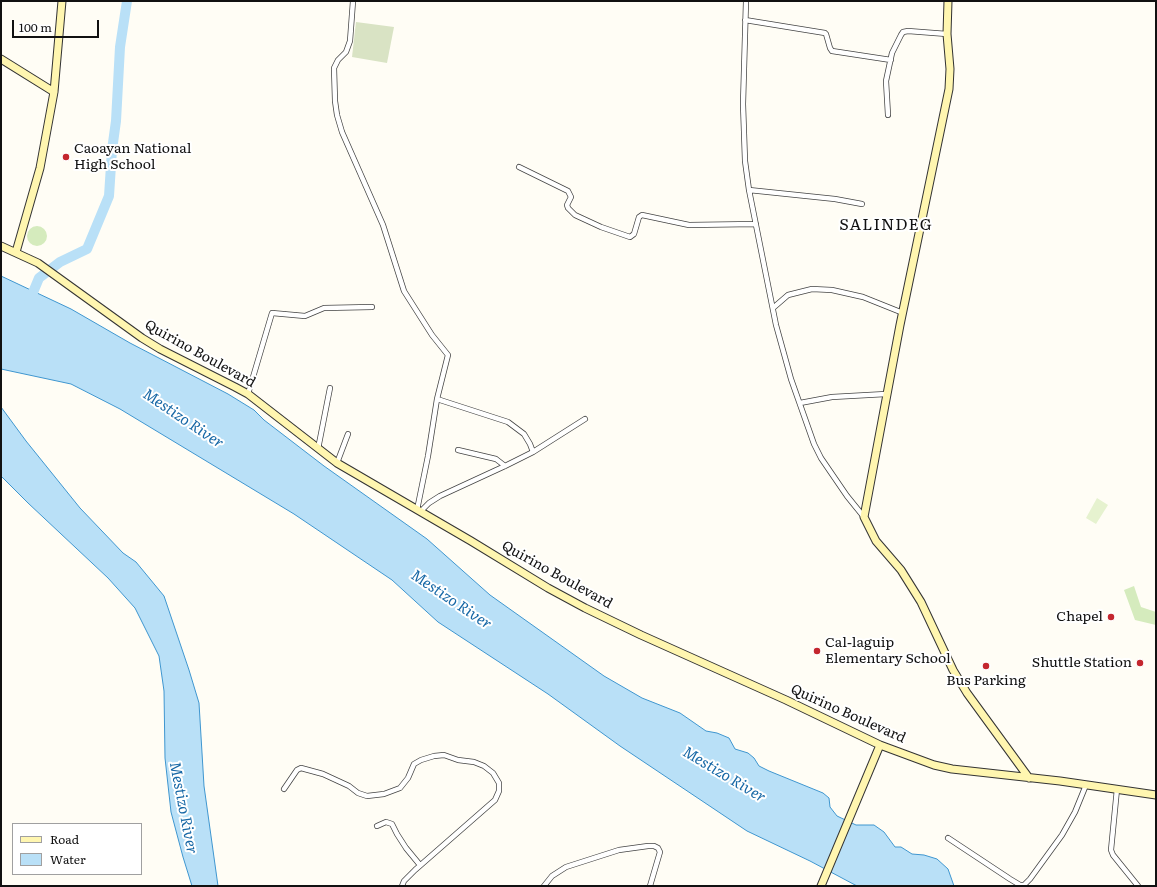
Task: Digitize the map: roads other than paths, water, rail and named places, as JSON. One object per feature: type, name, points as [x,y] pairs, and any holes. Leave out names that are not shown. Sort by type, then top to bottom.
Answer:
[{"type":"street","points":[[16,252],[38,179],[54,92],[62,1]]},
{"type":"street","points":[[353,1],[350,41],[346,52],[338,60],[334,68],[337,115],[342,132],[383,225],[404,291],[432,335],[448,355],[437,399],[418,511]]},
{"type":"street","points":[[746,1],[742,104],[745,161],[749,190],[780,342],[791,379],[814,444],[821,458],[847,496],[864,517],[876,541],[901,570],[921,602],[953,670],[1029,778]]},
{"type":"street","points":[[864,517],[886,394],[949,89],[950,74],[947,34],[948,1]]},
{"type":"street","points":[[745,20],[825,33],[832,52],[891,60]]},
{"type":"street","points":[[888,115],[886,81],[897,42],[903,32],[908,31],[947,34]]},
{"type":"street","points":[[1,59],[54,92]]},
{"type":"street","points":[[519,167],[568,191],[571,194],[571,197],[567,205],[575,215],[601,227],[630,237],[634,234],[639,217],[642,215],[689,225],[756,224]]},
{"type":"street","points":[[749,190],[862,204]]},
{"type":"street","name":"Quirino Boulevard","points":[[1,246],[38,264],[142,338],[160,349],[248,394],[337,463],[548,588],[585,608],[880,745],[944,768],[1060,781],[1156,795]]},
{"type":"street","points":[[773,308],[788,296],[807,289],[819,289],[832,290],[863,297],[903,313]]},
{"type":"street","points":[[248,394],[272,313],[305,316],[324,308],[372,307]]},
{"type":"street","points":[[318,449],[330,388]]},
{"type":"street","points":[[800,403],[832,397],[886,394]]},
{"type":"street","points":[[437,399],[508,422],[524,434],[533,452]]},
{"type":"street","points":[[418,511],[440,496],[533,452],[585,419]]},
{"type":"street","points":[[337,463],[348,434]]},
{"type":"street","points":[[458,450],[496,459],[505,466]]},
{"type":"street","points":[[821,886],[880,745]]},
{"type":"street","points":[[284,790],[297,770],[301,768],[323,774],[349,786],[358,793],[367,796],[384,794],[400,788],[408,778],[414,764],[434,756],[444,755],[458,760],[474,762],[484,766],[493,773],[499,783],[499,791],[495,800],[420,865],[404,881],[402,886]]},
{"type":"street","points":[[948,838],[1010,879],[1024,886],[1062,835],[1075,812],[1086,785]]},
{"type":"street","points":[[1117,789],[1111,850],[1113,855],[1138,886]]},
{"type":"street","points":[[377,826],[386,822],[392,824],[396,834],[420,865]]},
{"type":"street","points":[[544,886],[552,876],[566,867],[619,850],[654,846],[658,848],[660,852],[650,886]]},
{"type":"water","name":"Mestizo River","points":[[1,276],[71,309],[130,343],[228,394],[254,410],[264,420],[324,466],[427,539],[490,595],[604,676],[642,698],[680,713],[706,731],[717,733],[729,738],[735,749],[748,753],[754,758],[759,766],[823,793],[829,798],[830,807],[837,816],[856,825],[874,825],[884,832],[895,847],[901,847],[912,854],[924,855],[937,859],[948,869],[954,886],[857,886],[810,861],[747,831],[620,746],[548,694],[438,622],[392,580],[294,514],[120,409],[71,384],[1,369]]},
{"type":"water","name":"Mestizo River","points":[[1,407],[26,441],[80,508],[123,553],[136,562],[164,596],[199,703],[204,786],[218,886],[192,886],[171,812],[165,758],[164,691],[159,656],[135,608],[108,578],[1,476]]},
{"type":"waterway","points":[[29,302],[39,278],[60,262],[87,249],[109,196],[112,150],[116,121],[120,47],[127,1]]},
{"type":"place","name":"Caoayan National High School","points":[[66,157]]},
{"type":"place","name":"Chapel","points":[[1111,617]]},
{"type":"place","name":"Cal-laguip Elementary School","points":[[817,651]]},
{"type":"place","name":"Shuttle Station","points":[[1140,663]]},
{"type":"place","name":"Bus Parking","points":[[986,666]]},
{"type":"district","name":"SALINDEG","points":[[886,225]]}]
